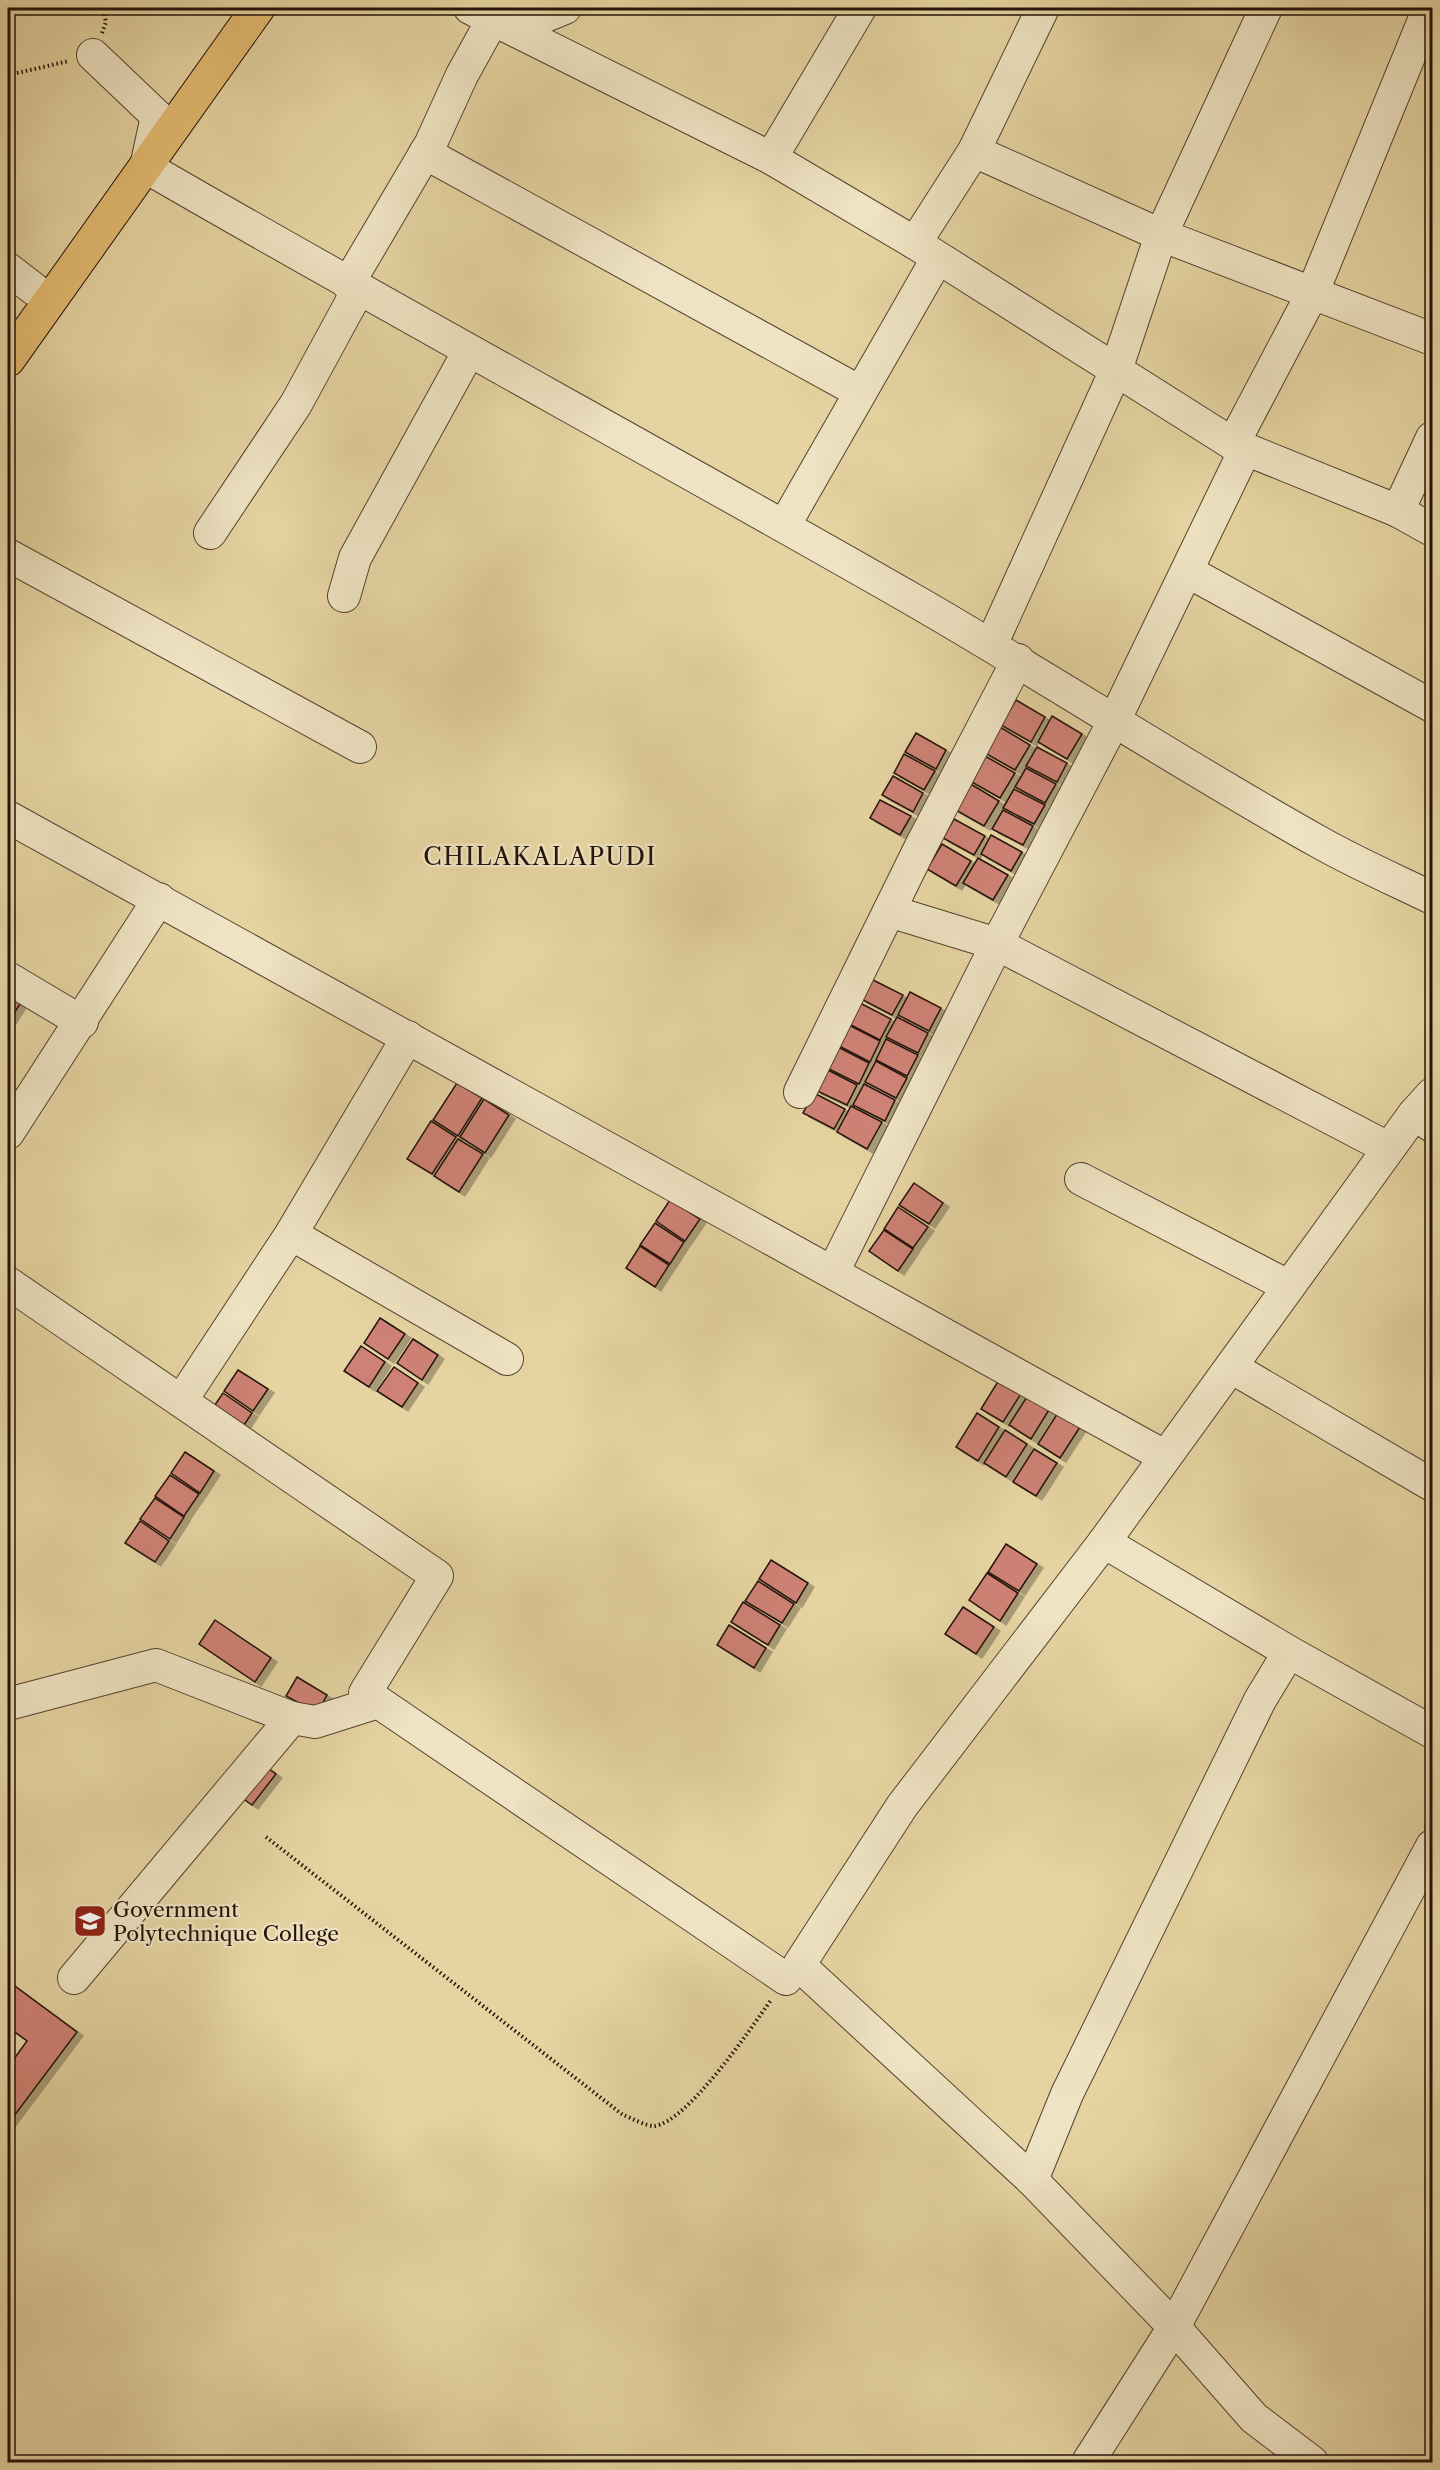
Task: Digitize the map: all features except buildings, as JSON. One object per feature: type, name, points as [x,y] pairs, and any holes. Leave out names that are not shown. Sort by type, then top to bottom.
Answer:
[{"type":"main road","points":[[8,328],[233,8]]},
{"type":"main road","points":[[8,360],[258,8]]},
{"type":"street","points":[[524,34],[543,17],[565,8]]},
{"type":"street","points":[[771,158],[860,8]]},
{"type":"street","points":[[784,525],[860,392],[1042,8]]},
{"type":"street","points":[[991,645],[1116,370],[1161,235],[1266,8]]},
{"type":"street","points":[[833,1272],[997,944],[1114,721],[1187,571],[1239,447],[1312,294],[1429,8]]},
{"type":"street","points":[[210,533],[296,404],[353,287],[425,153],[487,11],[524,34],[771,158],[926,251],[1239,447],[1398,511],[1432,530]]},
{"type":"street","points":[[93,55],[157,116],[147,167],[353,287],[784,525],[1018,660],[1114,721],[1322,844],[1432,898]]},
{"type":"street","points":[[974,152],[1161,235],[1432,339]]},
{"type":"street","points":[[425,153],[860,392]]},
{"type":"street","points":[[8,269],[34,289]]},
{"type":"street","points":[[344,596],[355,558],[469,351]]},
{"type":"street","points":[[1398,511],[1432,438]]},
{"type":"street","points":[[8,555],[360,747]]},
{"type":"street","points":[[1187,571],[1432,706]]},
{"type":"street","points":[[800,1092],[889,911],[1018,660]]},
{"type":"street","points":[[8,817],[1164,1456]]},
{"type":"street","points":[[8,1133],[82,1022],[159,899]]},
{"type":"street","points":[[889,911],[997,944],[1388,1148]]},
{"type":"street","points":[[8,978],[82,1022]]},
{"type":"street","points":[[182,1401],[291,1234],[408,1037]]},
{"type":"street","points":[[1312,2463],[1254,2418],[1174,2326],[1032,2180],[799,1965],[902,1806],[1104,1542],[1388,1148],[1426,1111]]},
{"type":"street","points":[[1081,1179],[1288,1286]]},
{"type":"street","points":[[291,1234],[507,1359]]},
{"type":"street","points":[[8,1283],[437,1576],[365,1693],[786,1980]]},
{"type":"street","points":[[1231,1367],[1432,1485]]},
{"type":"street","points":[[1104,1542],[1289,1652],[1432,1732]]},
{"type":"street","points":[[1032,2180],[1067,2094],[1260,1700],[1289,1652]]},
{"type":"street","points":[[8,1704],[156,1665],[292,1718],[315,1722],[378,1702]]},
{"type":"street","points":[[74,1978],[292,1718]]},
{"type":"street","points":[[1088,2463],[1174,2326],[1432,1846]]},
{"type":"path","points":[[17,74],[93,55]]},
{"type":"path","points":[[266,1837],[623,2115],[652,2126],[673,2119],[697,2094],[736,2049],[786,1980]]},
{"type":"place","name":"Government Polytechnique College","points":[[90,1921]]},
{"type":"district","name":"CHILAKALAPUDI","points":[[540,856]]}]
